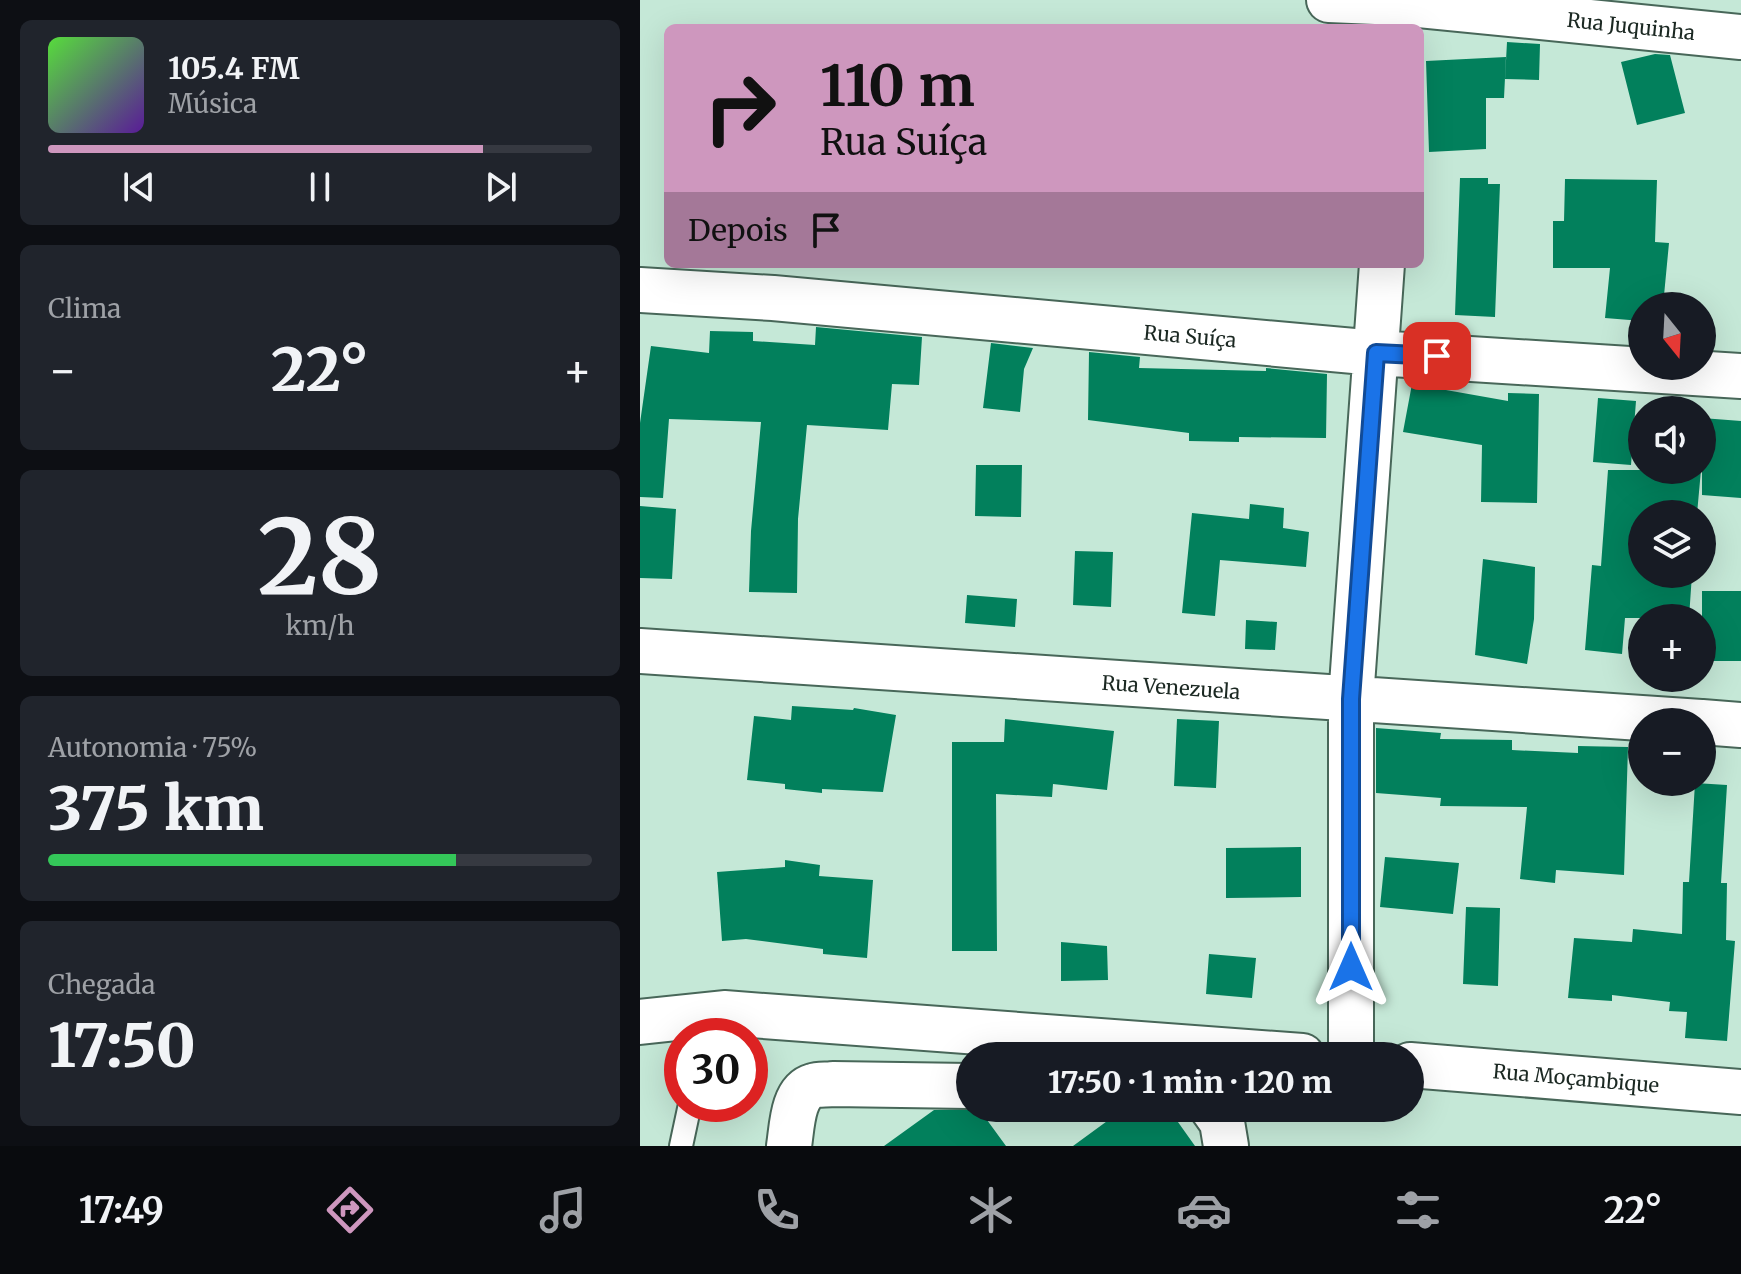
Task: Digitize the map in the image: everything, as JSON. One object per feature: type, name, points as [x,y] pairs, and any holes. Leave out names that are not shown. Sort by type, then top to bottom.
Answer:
[{"type":"street","name":"Rua Juquinha","points":[[1329,0],[1398,16],[1741,37]]},
{"type":"street","points":[[1351,1042],[1351,699],[1382,268]]},
{"type":"street","name":"Rua Suíça","points":[[640,290],[773,298],[1376,353],[1741,376]]},
{"type":"street","name":"Rua Venezuela","points":[[640,651],[1628,717]]},
{"type":"street","name":"Rua Venezuela","points":[[1716,723],[1741,725]]},
{"type":"street","points":[[640,1022],[664,1023]]},
{"type":"street","points":[[768,1027],[1046,1042]]},
{"type":"street","name":"Rua Moçambique","points":[[1424,1066],[1741,1092]]},
{"type":"street","points":[[789,1146],[798,1100],[812,1086],[956,1086]]},
{"type":"street","points":[[1222,1122],[1226,1146]]},
{"type":"lane","points":[[681,1146],[686,1122]]},
{"type":"building","points":[[1507,42],[1540,44],[1539,80],[1505,79]]},
{"type":"building","points":[[1655,54],[1670,55],[1685,113],[1637,125],[1621,62]]},
{"type":"building","points":[[1506,57],[1504,98],[1486,98],[1486,149],[1429,152],[1426,61]]},
{"type":"building","points":[[1460,178],[1488,178],[1488,184],[1500,184],[1495,317],[1455,315]]},
{"type":"building","points":[[1565,179],[1657,180],[1655,242],[1669,243],[1664,292],[1628,292],[1628,320],[1605,318],[1610,268],[1553,268],[1553,221],[1564,221]]},
{"type":"building","points":[[816,327],[922,337],[919,385],[892,384],[888,430],[807,425],[798,519],[797,593],[749,592],[761,422],[669,419],[663,498],[640,497],[640,423],[651,346],[709,353],[710,331],[753,332],[753,341],[815,345]]},
{"type":"building","points":[[991,343],[1033,348],[1024,369],[1020,412],[983,408]]},
{"type":"building","points":[[1089,352],[1140,357],[1139,368],[1266,371],[1266,368],[1327,374],[1326,438],[1239,437],[1239,442],[1189,441],[1189,433],[1088,420]]},
{"type":"building","points":[[1412,384],[1508,401],[1508,393],[1539,394],[1537,503],[1481,502],[1482,445],[1403,432]]},
{"type":"building","points":[[1598,398],[1628,400],[1628,465],[1593,462]]},
{"type":"building","points":[[1716,419],[1741,421],[1741,498],[1702,495],[1702,484],[1716,484]]},
{"type":"building","points":[[976,465],[1022,465],[1021,517],[975,516]]},
{"type":"building","points":[[1608,470],[1628,470],[1628,484],[1700,484],[1698,500],[1628,500],[1628,588],[1691,588],[1690,604],[1628,604],[1622,654],[1585,650],[1592,565],[1601,566]]},
{"type":"building","points":[[1250,504],[1284,508],[1283,528],[1309,532],[1306,567],[1220,560],[1215,616],[1182,613],[1192,513],[1249,519]]},
{"type":"building","points":[[640,506],[676,509],[672,579],[640,578]]},
{"type":"building","points":[[1075,551],[1113,552],[1111,607],[1073,605]]},
{"type":"building","points":[[1483,559],[1535,567],[1534,619],[1527,664],[1475,655]]},
{"type":"building","points":[[1702,591],[1741,591],[1741,661],[1716,661],[1716,604],[1702,604]]},
{"type":"building","points":[[967,595],[1017,599],[1015,627],[965,623]]},
{"type":"building","points":[[1246,620],[1277,622],[1275,650],[1245,649]]},
{"type":"building","points":[[792,706],[854,708],[896,715],[883,792],[822,789],[822,793],[785,789],[785,784],[747,780],[754,716],[791,720]]},
{"type":"building","points":[[1005,719],[1114,731],[1107,790],[1053,784],[1052,797],[996,794],[997,951],[952,951],[952,742],[1004,742]]},
{"type":"building","points":[[1177,719],[1219,721],[1216,788],[1174,786]]},
{"type":"building","points":[[1376,728],[1441,733],[1440,739],[1512,740],[1512,750],[1578,753],[1578,746],[1628,747],[1624,875],[1556,870],[1555,883],[1520,879],[1527,807],[1440,806],[1441,798],[1376,793]]},
{"type":"building","points":[[1716,784],[1727,785],[1721,883],[1727,883],[1726,940],[1735,941],[1727,1041],[1685,1038],[1687,1012],[1669,1011],[1670,1002],[1612,995],[1612,1001],[1568,998],[1574,938],[1632,942],[1633,929],[1682,934],[1683,882],[1689,882],[1694,796],[1716,796]]},
{"type":"building","points":[[1301,847],[1301,897],[1226,898],[1226,848]]},
{"type":"building","points":[[1385,857],[1459,863],[1453,914],[1380,907]]},
{"type":"building","points":[[785,860],[820,865],[819,876],[873,880],[867,958],[823,954],[823,949],[746,939],[722,941],[717,872],[785,867]]},
{"type":"building","points":[[1466,907],[1500,908],[1498,986],[1463,984]]},
{"type":"building","points":[[1061,942],[1107,946],[1108,980],[1061,981]]},
{"type":"building","points":[[1209,954],[1256,958],[1252,998],[1206,994]]},
{"type":"building","points":[[934,1110],[956,1110],[956,1122],[988,1122],[1006,1146],[884,1146]]},
{"type":"building","points":[[1106,1122],[1178,1122],[1195,1146],[1073,1146]]},
{"type":"route","points":[[1351,967],[1351,699],[1376,353],[1437,356]]}]
